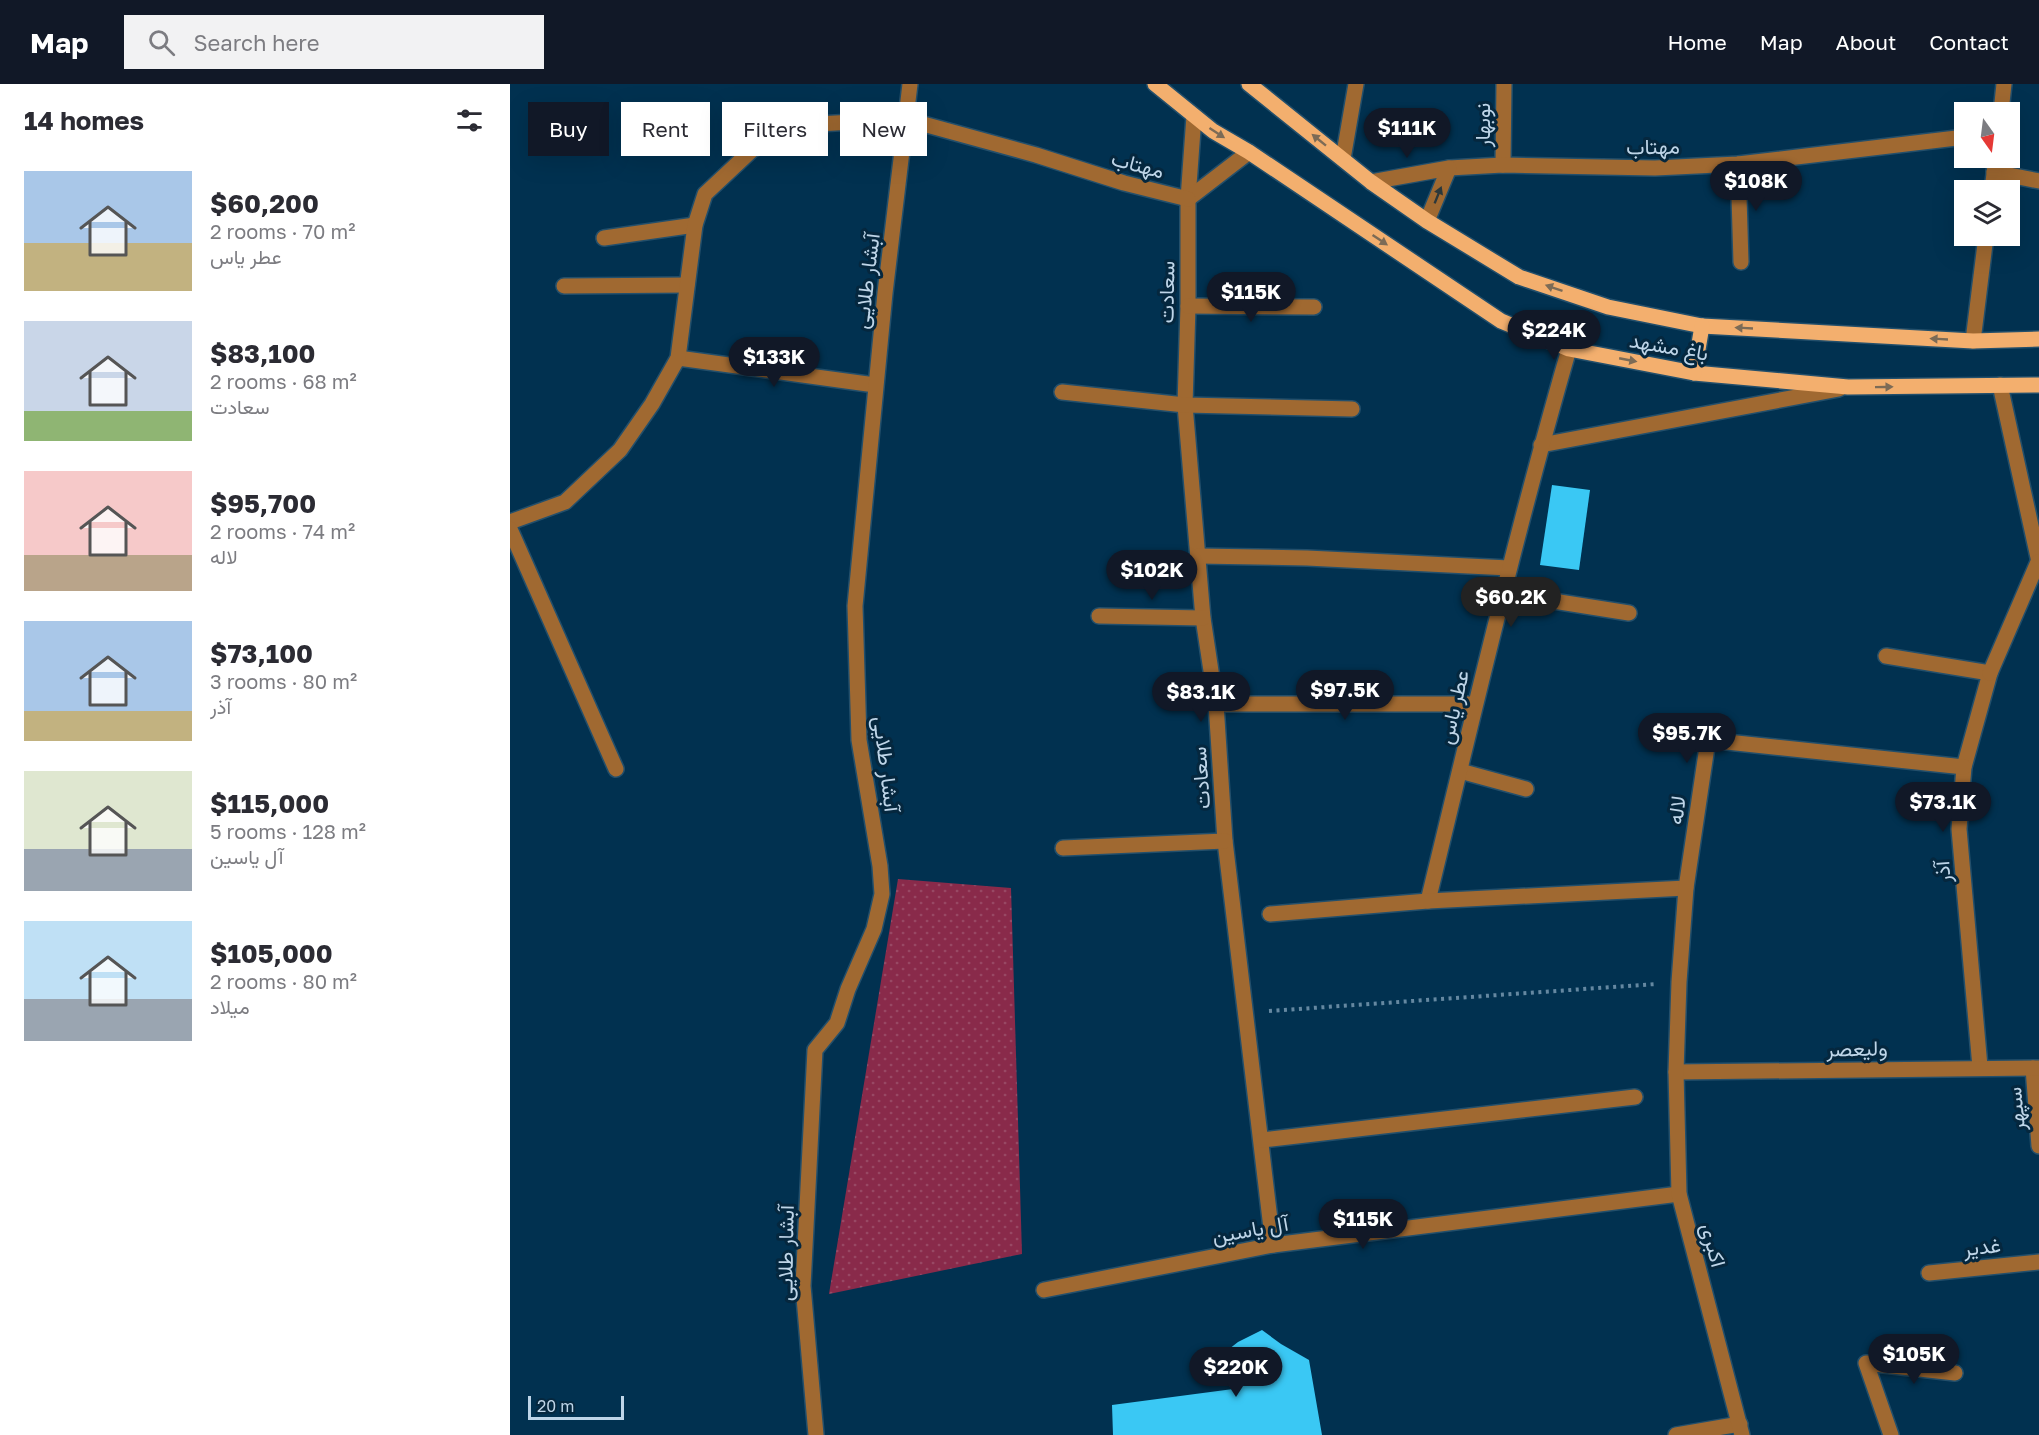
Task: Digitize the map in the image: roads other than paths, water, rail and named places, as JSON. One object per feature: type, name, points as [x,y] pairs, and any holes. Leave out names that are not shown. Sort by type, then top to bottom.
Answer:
[{"type":"main road","name":"باغ مشهد","points":[[1155,84],[1213,131],[1501,321],[1569,349],[1694,373],[1848,387],[2039,385]]},
{"type":"main road","name":"باغ مشهد","points":[[1249,84],[1371,182],[1427,221],[1520,277],[1608,307],[1702,326],[1973,341],[2039,339]]},
{"type":"main road","points":[[1694,373],[1702,326]]},
{"type":"street","name":"آبشار طلایی","points":[[907,102],[910,84]]},
{"type":"street","points":[[1343,159],[1356,84]]},
{"type":"street","name":"نوبهار","points":[[1503,165],[1504,84]]},
{"type":"street","points":[[2002,102],[2004,84]]},
{"type":"street","name":"سعادت","points":[[1194,116],[1188,199],[1185,405],[1203,618],[1216,704],[1225,841],[1273,1245]]},
{"type":"street","name":"مهتاب","points":[[678,358],[695,225],[705,194],[753,148],[818,124],[840,123]]},
{"type":"street","name":"مهتاب","points":[[927,125],[1036,155],[1124,183],[1188,199]]},
{"type":"street","name":"مهتاب","points":[[1371,182],[1449,168],[1503,165],[1655,168],[1738,164],[1954,137]]},
{"type":"street","points":[[1188,199],[1249,153]]},
{"type":"street","name":"آبشار طلایی","points":[[816,1435],[802,1286],[815,1050],[837,1023],[848,989],[874,929],[882,894],[880,866],[859,740],[855,606],[901,156]]},
{"type":"street","points":[[1738,164],[1741,262]]},
{"type":"street","points":[[1427,221],[1449,168]]},
{"type":"street","points":[[2005,168],[2039,181]]},
{"type":"street","points":[[604,238],[695,225]]},
{"type":"street","points":[[1973,341],[1985,246]]},
{"type":"street","points":[[564,286],[687,285]]},
{"type":"street","points":[[1188,306],[1314,307]]},
{"type":"street","name":"عطر یاس","points":[[1428,901],[1509,568],[1569,349]]},
{"type":"street","points":[[510,522],[565,502],[620,450],[652,404],[678,358],[876,385]]},
{"type":"street","points":[[2000,385],[2038,562]]},
{"type":"street","points":[[1541,445],[1848,387]]},
{"type":"street","points":[[1062,392],[1185,405],[1352,409]]},
{"type":"street","points":[[510,529],[616,768]]},
{"type":"street","points":[[1199,556],[1307,558],[1509,568]]},
{"type":"street","name":"آذر","points":[[1980,1067],[1959,828],[1964,766],[1990,673],[2038,562]]},
{"type":"street","points":[[1503,593],[1629,613]]},
{"type":"street","points":[[1100,616],[1203,618]]},
{"type":"street","points":[[1886,656],[1990,673]]},
{"type":"street","points":[[1216,704],[1475,704]]},
{"type":"street","name":"لاله","points":[[1676,1072],[1679,982],[1686,888],[1707,740],[1964,766]]},
{"type":"street","points":[[1460,771],[1526,789]]},
{"type":"street","points":[[1063,848],[1225,841]]},
{"type":"street","points":[[1270,914],[1428,901],[1686,888]]},
{"type":"street","name":"ولیعصر","points":[[1676,1072],[2036,1068]]},
{"type":"street","name":"سپهر","points":[[2036,1068],[2039,1146]]},
{"type":"street","name":"اکبری","points":[[1676,1072],[1679,1194],[1741,1430]]},
{"type":"street","points":[[1262,1140],[1635,1097]]},
{"type":"street","name":"آل یاسین","points":[[1044,1290],[1273,1245],[1679,1194]]},
{"type":"street","name":"غدیر","points":[[1929,1273],[2039,1262]]},
{"type":"street","points":[[1891,1435],[1866,1363],[1955,1373]]},
{"type":"street","points":[[1676,1435],[1741,1430]]}]
